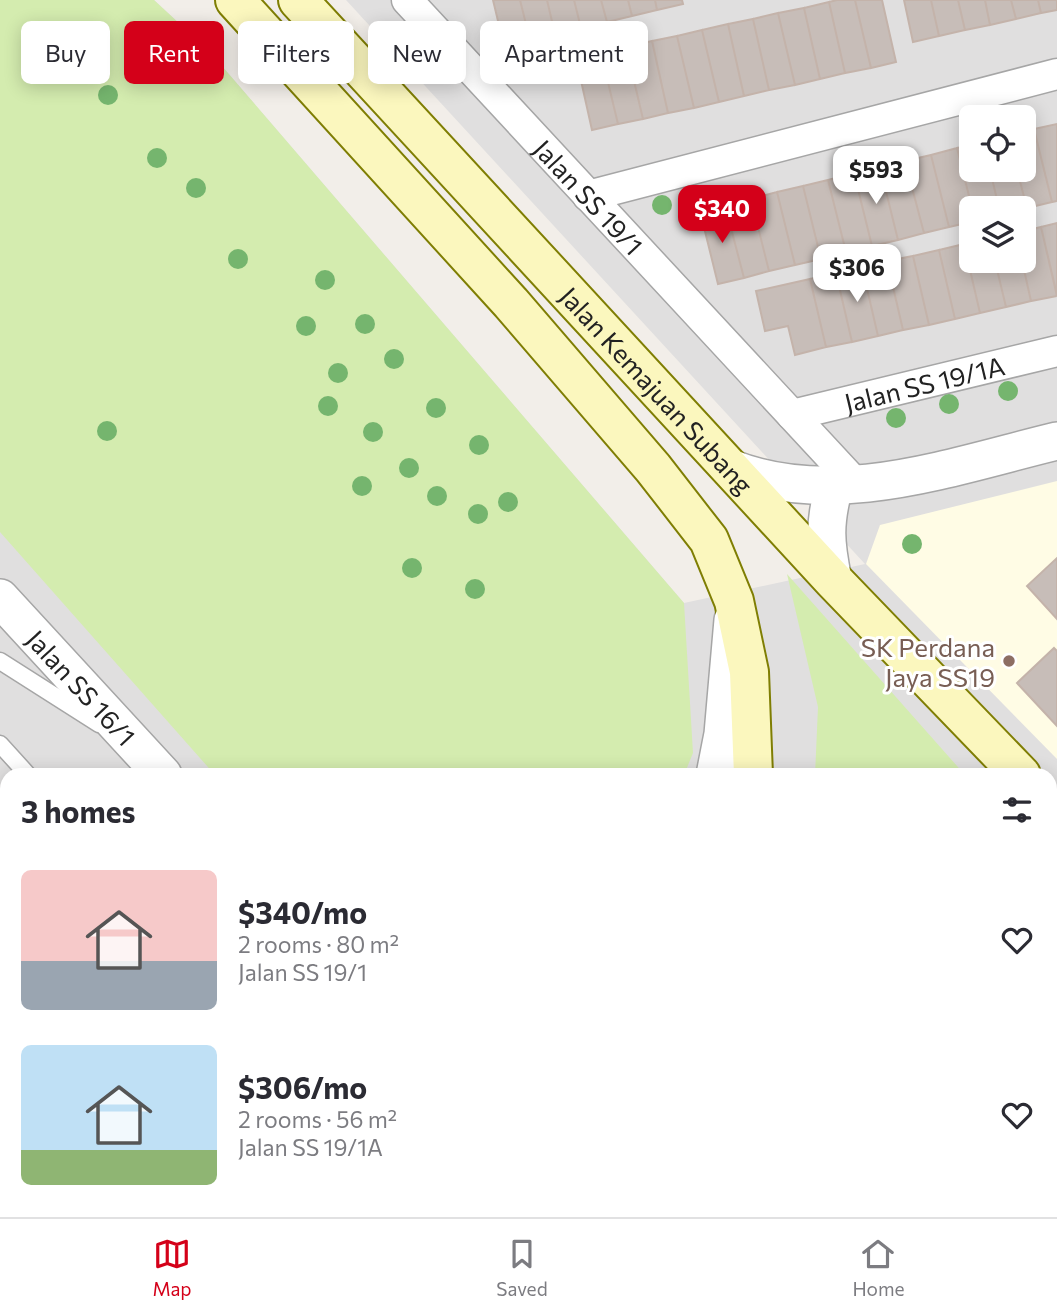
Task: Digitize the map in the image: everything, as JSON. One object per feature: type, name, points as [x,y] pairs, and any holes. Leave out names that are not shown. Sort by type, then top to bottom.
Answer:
[{"type":"main road","name":"Jalan Kemajuan Subang","points":[[234,0],[511,303],[653,468],[709,540],[734,601],[749,672],[753,768]]},
{"type":"main road","name":"Jalan Kemajuan Subang","points":[[298,0],[833,580],[1014,768]]},
{"type":"street","name":"Jalan SS 19/1","points":[[407,0],[792,415],[845,485]]},
{"type":"street","points":[[588,196],[1057,74]]},
{"type":"street","name":"Jalan SS 19/1A","points":[[792,415],[1057,351]]},
{"type":"street","points":[[730,468],[757,479],[845,485],[890,480],[1057,441]]},
{"type":"street","points":[[833,580],[824,541],[825,520],[845,485]]},
{"type":"street","name":"Jalan SS 16/1","points":[[0,598],[151,762]]},
{"type":"street","points":[[716,768],[723,734],[734,601]]},
{"type":"lane","points":[[0,662],[151,762]]},
{"type":"lane","points":[[0,744],[22,768]]},
{"type":"shaded area","points":[[0,0],[154,0],[177,21],[124,21],[124,84],[224,84],[224,68],[684,603],[865,564],[423,84],[466,84],[466,21],[368,21],[368,24],[346,0],[1057,0],[1057,768],[0,768]]},
{"type":"shaded area","name":"SK Perdana Jaya SS19","points":[[1057,481],[1057,759],[866,564],[880,525]]},
{"type":"green space","points":[[0,0],[154,0],[177,21],[124,21],[124,84],[224,84],[224,68],[684,603],[693,753],[687,768],[209,768],[0,532]]},
{"type":"green space","points":[[787,574],[959,768],[815,768],[818,707]]},
{"type":"building","points":[[493,0],[520,0],[525,21],[498,21]]},
{"type":"building","points":[[520,0],[547,0],[552,21],[525,21]]},
{"type":"building","points":[[547,0],[574,0],[579,21],[552,21]]},
{"type":"building","points":[[574,0],[601,0],[607,21],[579,21]]},
{"type":"building","points":[[601,0],[628,0],[632,16],[607,21]]},
{"type":"building","points":[[628,0],[655,0],[657,10],[632,16]]},
{"type":"building","points":[[655,0],[682,0],[683,4],[657,10]]},
{"type":"building","points":[[855,0],[871,68],[845,73],[829,2]]},
{"type":"building","points":[[855,0],[882,0],[896,62],[871,68]]},
{"type":"building","points":[[904,0],[931,0],[939,36],[913,42]]},
{"type":"building","points":[[931,0],[958,0],[965,30],[939,36]]},
{"type":"building","points":[[958,0],[985,0],[990,25],[965,30]]},
{"type":"building","points":[[985,0],[1011,0],[1016,19],[990,25]]},
{"type":"building","points":[[1011,0],[1038,0],[1041,13],[1016,19]]},
{"type":"building","points":[[1038,0],[1057,0],[1057,10],[1041,13]]},
{"type":"building","points":[[829,2],[845,73],[820,79],[804,8]]},
{"type":"building","points":[[804,8],[820,79],[795,85],[778,13]]},
{"type":"building","points":[[778,13],[795,85],[769,90],[753,19]]},
{"type":"building","points":[[753,19],[769,90],[744,96],[728,24]]},
{"type":"building","points":[[728,24],[744,96],[719,102],[702,30]]},
{"type":"building","points":[[702,30],[719,102],[694,108],[677,36]]},
{"type":"building","points":[[677,36],[694,108],[668,113],[652,41]]},
{"type":"building","points":[[652,41],[668,113],[643,119],[635,84],[648,84],[648,42]]},
{"type":"building","points":[[582,84],[608,84],[618,124],[592,130]]},
{"type":"building","points":[[608,84],[635,84],[643,119],[618,124]]},
{"type":"building","points":[[1057,124],[1057,201],[1052,202],[1036,129]]},
{"type":"building","points":[[1036,137],[1052,202],[1036,206],[1036,196],[1024,196],[1020,182],[1036,182]]},
{"type":"building","points":[[957,148],[959,182],[966,182],[969,196],[959,196],[959,225],[949,227],[931,155]]},
{"type":"building","points":[[931,155],[949,227],[924,233],[905,161]]},
{"type":"building","points":[[905,161],[924,233],[898,240],[880,167]]},
{"type":"building","points":[[880,167],[898,240],[872,246],[854,173]]},
{"type":"building","points":[[854,173],[872,246],[846,252],[828,180]]},
{"type":"building","points":[[828,180],[846,252],[821,259],[803,186]]},
{"type":"building","points":[[966,182],[993,182],[996,196],[969,196]]},
{"type":"building","points":[[993,182],[1020,182],[1024,196],[996,196]]},
{"type":"building","points":[[803,186],[821,259],[795,265],[777,192]]},
{"type":"building","points":[[777,192],[795,265],[769,271],[751,199]]},
{"type":"building","points":[[751,199],[769,271],[744,278],[725,205]]},
{"type":"building","points":[[725,205],[744,278],[718,284],[700,211]]},
{"type":"building","points":[[1057,223],[1057,295],[1041,227]]},
{"type":"building","points":[[1041,227],[1057,296],[1031,301],[1025,273],[1036,273],[1036,228]]},
{"type":"building","points":[[959,245],[959,273],[971,273],[980,313],[955,319],[939,250]]},
{"type":"building","points":[[939,250],[955,319],[929,325],[913,256]]},
{"type":"building","points":[[913,256],[929,325],[903,330],[887,261]]},
{"type":"building","points":[[887,261],[903,330],[878,336],[862,267]]},
{"type":"building","points":[[862,267],[878,336],[852,342],[836,273]]},
{"type":"building","points":[[836,273],[852,342],[826,347],[810,279]]},
{"type":"building","points":[[971,273],[998,273],[1006,307],[980,313]]},
{"type":"building","points":[[998,273],[1025,273],[1031,301],[1006,307]]},
{"type":"building","points":[[810,279],[826,347],[795,355],[788,326],[765,331],[756,291]]},
{"type":"building","points":[[1057,558],[1057,619],[1027,586]]},
{"type":"building","points":[[1054,648],[1057,651],[1057,726],[1017,683]]},
{"type":"place","name":"SK Perdana Jaya SS19","points":[[1009,661]]}]
